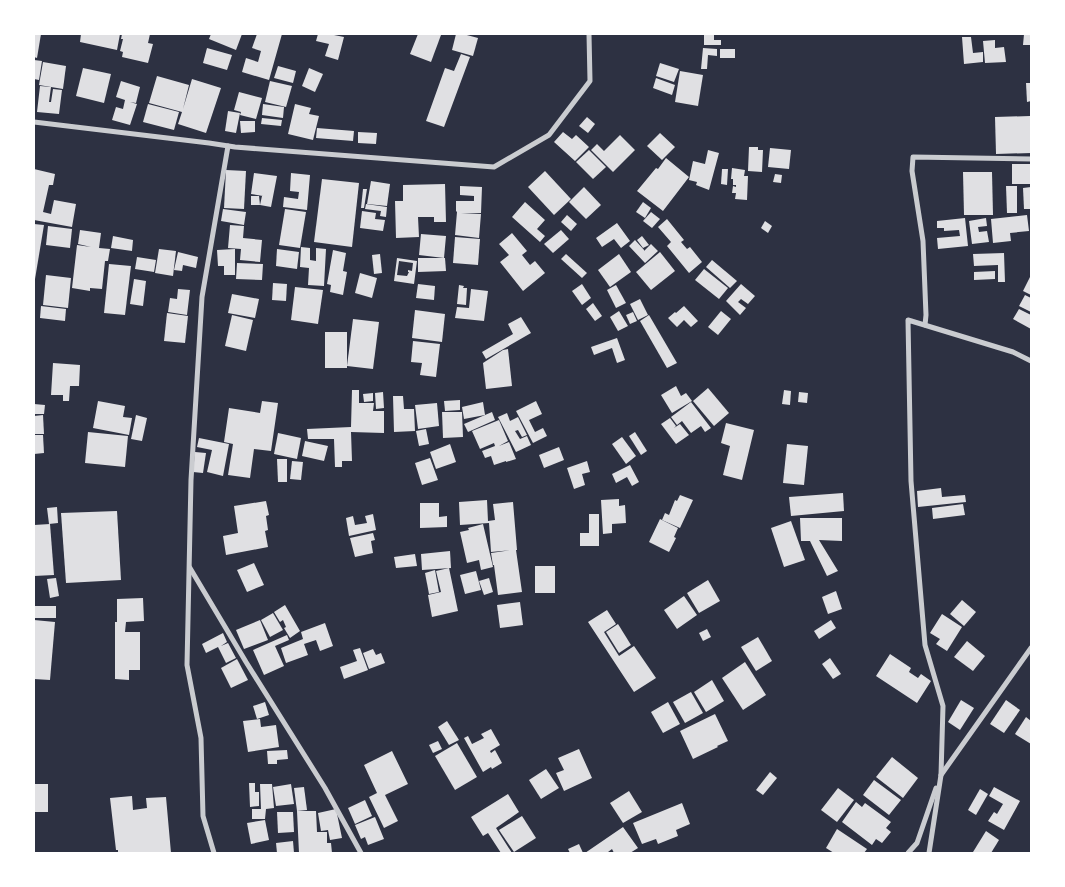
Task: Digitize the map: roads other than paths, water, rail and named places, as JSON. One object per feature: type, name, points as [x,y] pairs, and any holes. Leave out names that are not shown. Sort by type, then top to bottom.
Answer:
[{"type":"street","points":[[34,122],[228,146],[494,168],[549,135],[590,81],[589,34]]},
{"type":"street","points":[[214,853],[204,816],[201,738],[188,664],[189,567],[191,480],[202,297],[228,146]]},
{"type":"street","points":[[925,325],[923,240],[912,172],[913,157],[1031,159]]},
{"type":"street","points":[[929,853],[941,775],[943,706],[926,646],[911,481],[908,320],[1013,352],[1031,361]]},
{"type":"street","points":[[189,567],[325,788],[361,853]]},
{"type":"street","points":[[908,853],[916,843],[941,775],[1031,648]]}]
